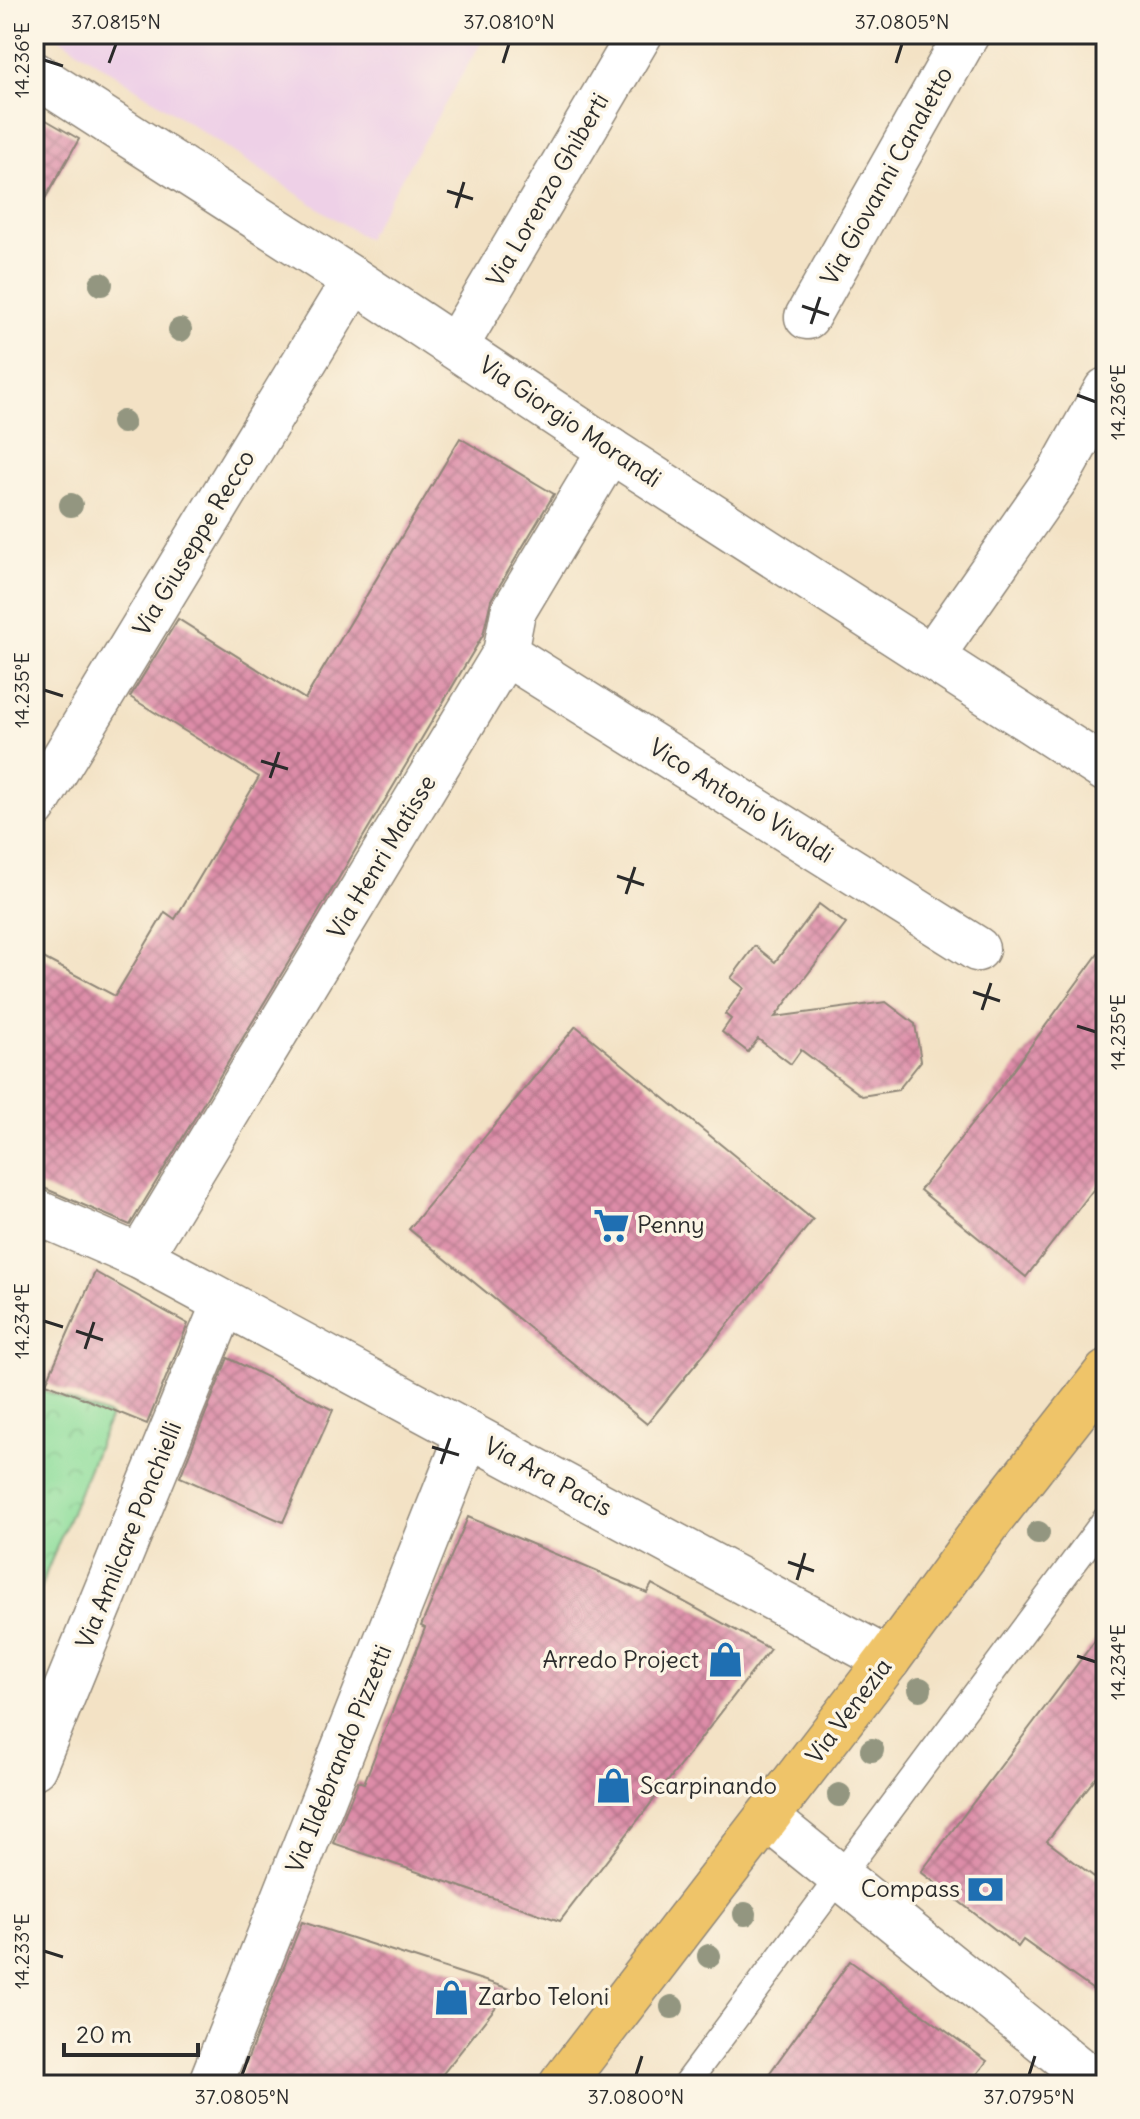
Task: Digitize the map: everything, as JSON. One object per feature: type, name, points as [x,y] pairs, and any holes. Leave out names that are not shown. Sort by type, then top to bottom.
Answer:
[{"type":"main road","name":"Via Venezia","points":[[561,2085],[1106,1373]]},
{"type":"street","name":"Via Lorenzo Ghiberti","points":[[456,346],[640,34]]},
{"type":"street","name":"Via Giovanni Canaletto","points":[[807,317],[967,34]]},
{"type":"street","name":"Via Giorgio Morandi","points":[[34,74],[1106,770]]},
{"type":"street","name":"Via Giuseppe Recco","points":[[34,807],[354,280]]},
{"type":"street","points":[[932,656],[1059,474],[1106,390]]},
{"type":"street","name":"Via Henri Matisse","points":[[140,1257],[505,653],[513,612],[610,450]]},
{"type":"street","name":"Vico Antonio Vivaldi","points":[[505,653],[977,949]]},
{"type":"street","name":"Via Ara Pacis","points":[[34,1211],[140,1257],[888,1660]]},
{"type":"street","name":"Via Amilcare Ponchielli","points":[[34,1767],[224,1303]]},
{"type":"street","name":"Via Ildebrando Pizzetti","points":[[210,2085],[468,1434]]},
{"type":"street","points":[[767,1818],[1098,2085]]},
{"type":"lane","points":[[685,2085],[1106,1519]]},
{"type":"shaded area","points":[[53,34],[486,34],[366,239]]},
{"type":"green space","points":[[38,1388],[110,1416],[34,1603],[34,1397]]},
{"type":"building","points":[[34,113],[79,139],[34,218]]},
{"type":"building","points":[[460,438],[554,494],[491,600],[483,635],[130,1225],[34,1186],[34,953],[115,996],[165,912],[175,919],[259,777],[130,697],[178,619],[305,699]]},
{"type":"building","points":[[819,904],[846,924],[775,1017],[886,1002],[915,1024],[921,1061],[898,1090],[862,1096],[801,1050],[791,1064],[758,1039],[748,1052],[722,1032],[731,1019],[725,1014],[744,988],[731,978],[755,946],[775,962]]},
{"type":"building","points":[[1106,943],[1106,1173],[1026,1277],[920,1190],[1003,1084]]},
{"type":"building","name":"Penny","points":[[576,1026],[813,1220],[647,1424],[409,1229]]},
{"type":"building","points":[[95,1272],[188,1324],[147,1424],[46,1383]]},
{"type":"building","points":[[228,1358],[333,1410],[283,1522],[180,1477]]},
{"type":"building","points":[[468,1517],[647,1593],[652,1584],[770,1649],[560,1921],[333,1843],[358,1781],[364,1783],[425,1628],[421,1626]]},
{"type":"building","points":[[1106,1626],[1106,1764],[1047,1841],[1106,1886],[1106,1999],[1023,1940],[1018,1947],[921,1872]]},
{"type":"building","points":[[302,1922],[510,1989],[434,2085],[237,2085]]},
{"type":"building","points":[[850,1961],[987,2061],[969,2085],[761,2085]]},
{"type":"place","name":"Penny","points":[[611,1225]]},
{"type":"place","name":"Arredo Project","points":[[725,1660]]},
{"type":"place","name":"Scarpinando","points":[[614,1786]]},
{"type":"place","name":"Compass","points":[[986,1889]]},
{"type":"place","name":"Zarbo Teloni","points":[[452,1997]]}]
